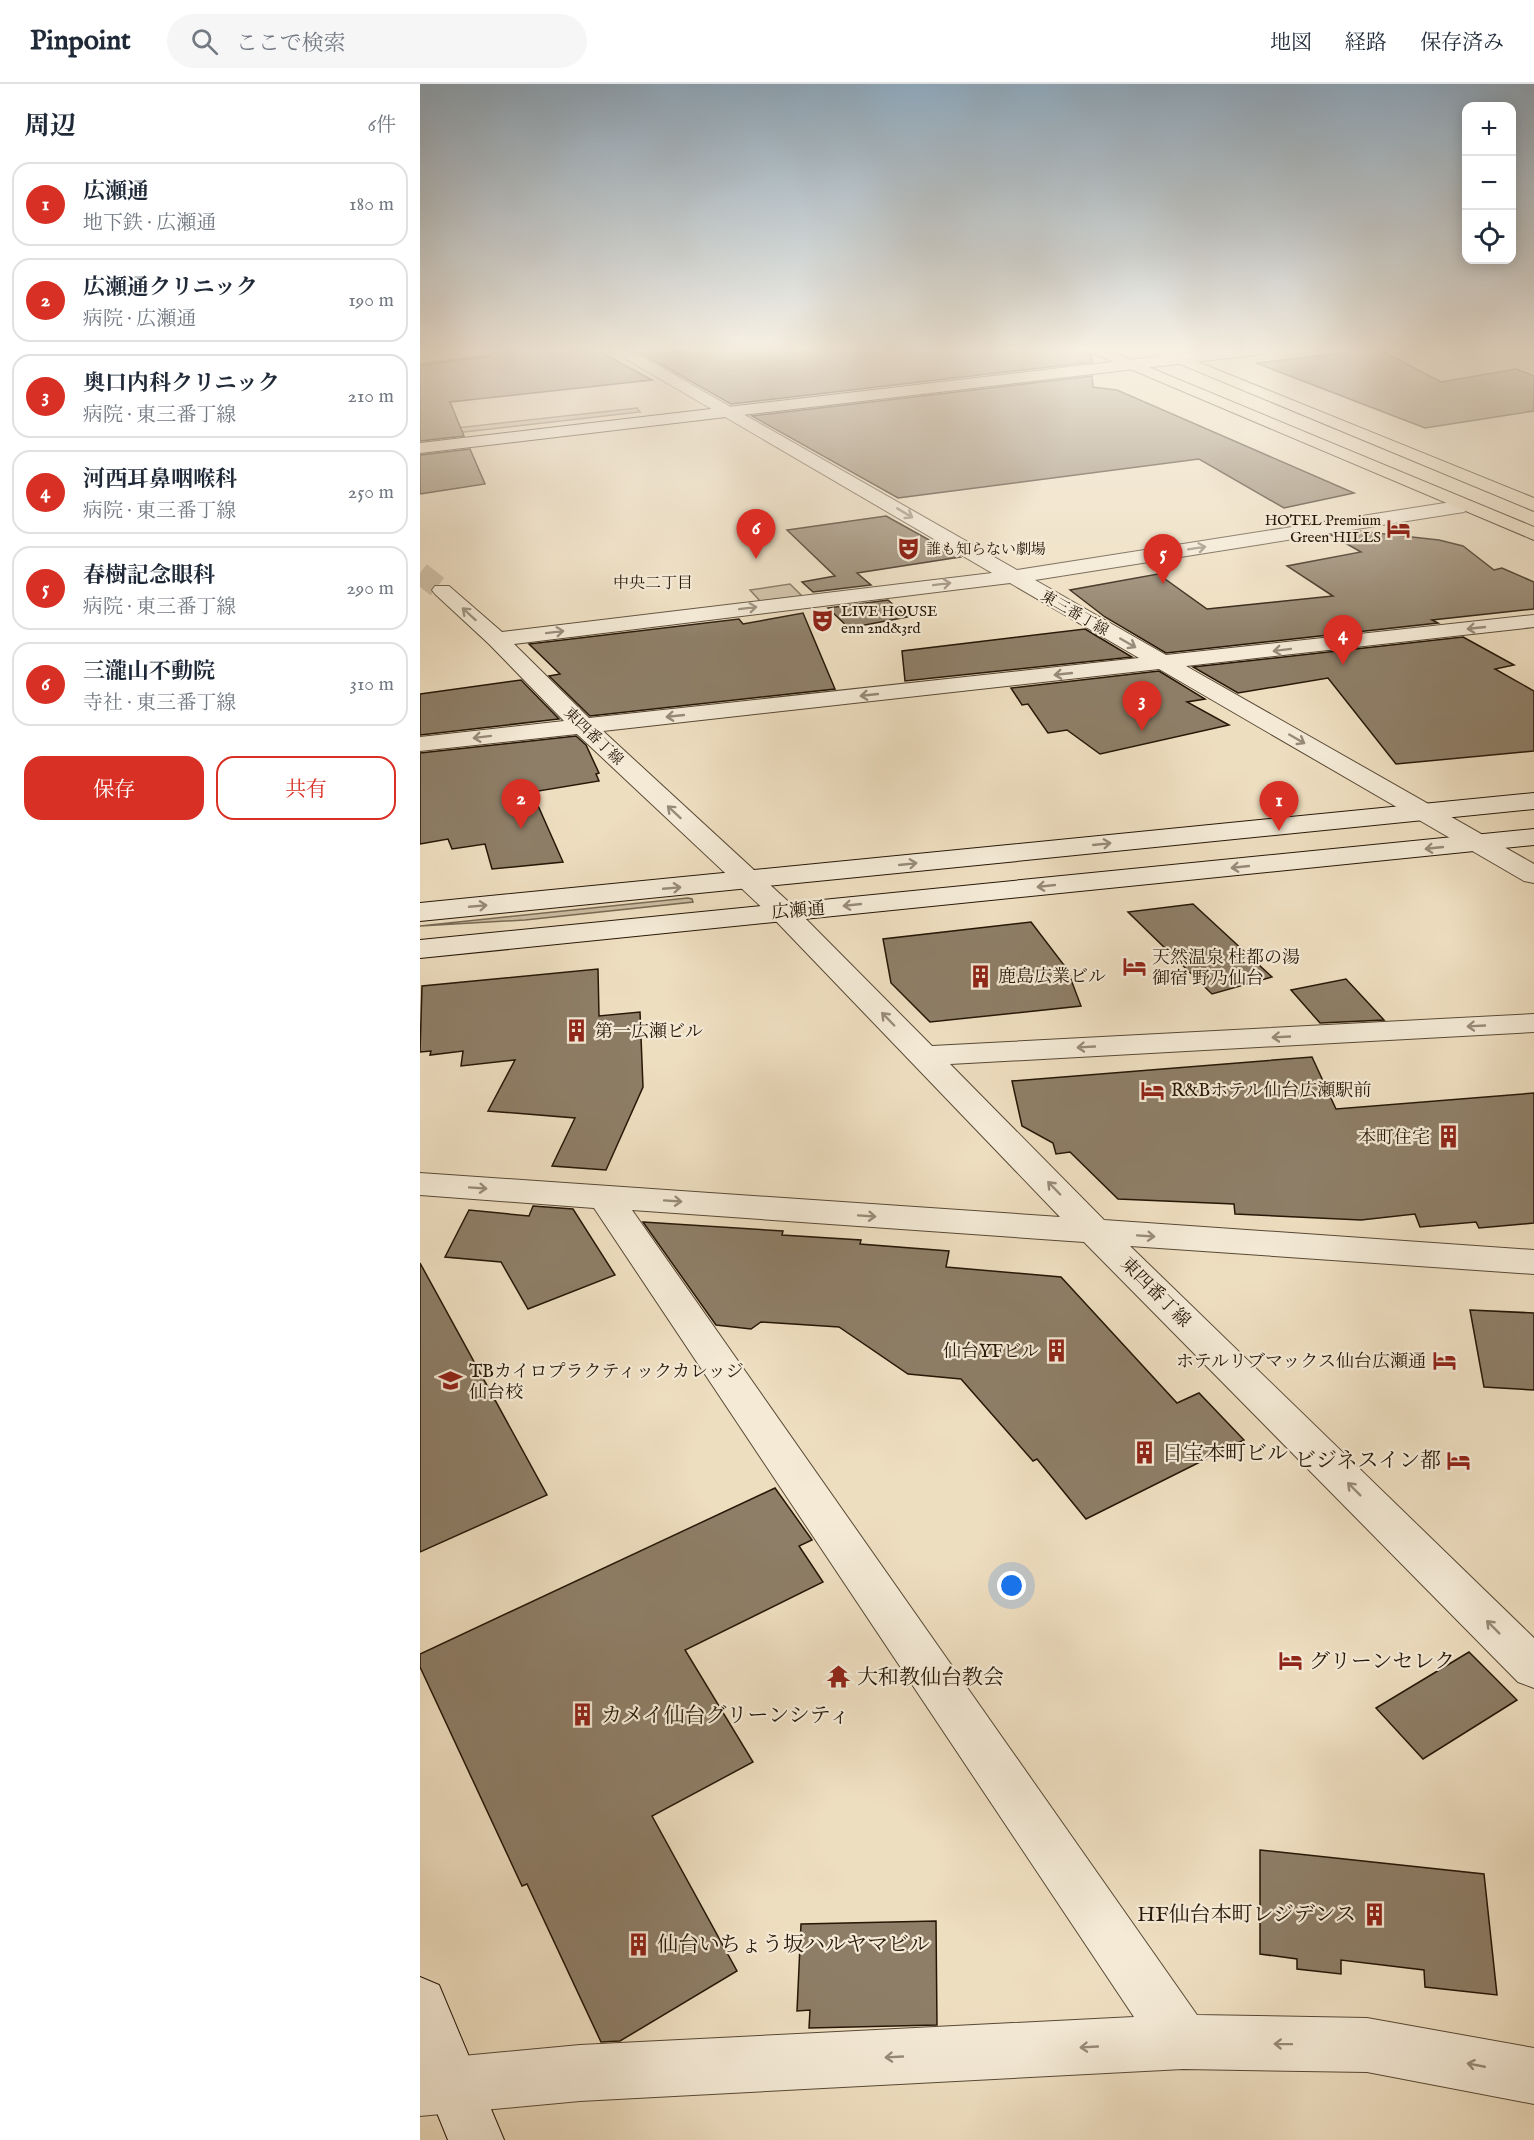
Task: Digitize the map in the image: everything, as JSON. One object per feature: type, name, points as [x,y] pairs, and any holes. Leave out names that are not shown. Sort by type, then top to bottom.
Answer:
[{"type":"highway","points":[[1328,445],[1464,506],[1534,534]]},
{"type":"highway","points":[[1389,445],[1531,502]]},
{"type":"street","points":[[420,448],[441,445]]},
{"type":"street","name":"東三番丁線","points":[[796,445],[1010,576],[1534,875]]},
{"type":"street","points":[[496,639],[1010,576],[1464,506]]},
{"type":"street","name":"東四番丁線","points":[[442,590],[496,639],[582,726],[782,911],[1096,1233],[1534,1668]]},
{"type":"street","points":[[420,744],[1534,621]]},
{"type":"street","name":"広瀬通","points":[[420,912],[1534,801]]},
{"type":"street","name":"広瀬通","points":[[420,949],[1534,837]]},
{"type":"street","points":[[924,1056],[1534,1023]]},
{"type":"street","points":[[420,1184],[1534,1262]]},
{"type":"street","points":[[604,1196],[1183,2042]]},
{"type":"street","points":[[420,2004],[437,2086],[476,2140]]},
{"type":"street","points":[[437,2086],[580,2073],[1183,2042],[1367,2045],[1534,2076]]},
{"type":"shaded area","points":[[790,584],[802,596],[760,601],[750,590]]},
{"type":"shaded area","points":[[688,898],[693,902],[525,920],[420,926]]},
{"type":"building","points":[[804,445],[1243,445],[1354,493],[1284,508],[1199,459],[898,498]]},
{"type":"building","points":[[470,449],[485,484],[420,494],[420,455]]},
{"type":"building","points":[[886,516],[960,557],[857,573],[871,585],[813,592],[802,582],[835,576],[787,530]]},
{"type":"building","points":[[1358,531],[1439,540],[1463,546],[1494,570],[1502,568],[1534,582],[1534,609],[1432,620],[1438,623],[1166,653],[1105,617],[1070,590],[1158,574],[1207,609],[1333,596],[1287,566],[1361,552],[1331,535]]},
{"type":"building","points":[[888,600],[907,617],[849,628],[828,608]]},
{"type":"building","points":[[803,613],[835,689],[590,716],[549,676],[560,674],[529,644],[739,619],[743,624]]},
{"type":"building","points":[[1085,629],[1132,657],[905,681],[902,651]]},
{"type":"building","points":[[1463,637],[1514,665],[1495,669],[1534,691],[1534,751],[1396,764],[1328,678],[1238,693],[1193,667]]},
{"type":"building","points":[[1159,671],[1205,699],[1187,702],[1229,725],[1100,754],[1067,730],[1048,733],[1028,704],[1022,705],[1011,688]]},
{"type":"building","points":[[521,680],[559,719],[420,735],[420,694]]},
{"type":"building","points":[[576,736],[586,745],[599,773],[596,774],[599,781],[532,792],[563,862],[492,869],[485,844],[452,849],[448,839],[420,844],[420,753]]},
{"type":"building","points":[[1193,904],[1272,977],[1212,994],[1128,912]]},
{"type":"building","name":"鹿島広業ビル","points":[[1031,922],[1067,969],[1081,1006],[930,1022],[891,983],[883,939]]},
{"type":"building","points":[[598,969],[599,1016],[640,1012],[643,1087],[606,1170],[552,1166],[575,1118],[488,1111],[515,1060],[461,1066],[463,1051],[430,1055],[431,1051],[420,1052],[422,986]]},
{"type":"building","points":[[1346,979],[1384,1020],[1320,1023],[1291,990]]},
{"type":"building","points":[[1312,1057],[1336,1109],[1534,1093],[1534,1223],[1479,1228],[1476,1222],[1420,1227],[1415,1214],[1361,1220],[1235,1214],[1234,1204],[1118,1199],[1070,1152],[1056,1154],[1053,1143],[1022,1126],[1012,1081]]},
{"type":"building","points":[[533,1206],[573,1209],[615,1275],[528,1309],[501,1262],[445,1257],[469,1210],[529,1216]]},
{"type":"building","points":[[643,1222],[783,1231],[782,1235],[861,1240],[860,1244],[949,1251],[946,1267],[1061,1277],[1177,1403],[1199,1393],[1244,1440],[1086,1519],[1037,1459],[1033,1461],[961,1379],[908,1374],[839,1327],[761,1322],[751,1329],[716,1325]]},
{"type":"building","points":[[420,1263],[547,1495],[420,1552]]},
{"type":"building","points":[[1470,1310],[1534,1313],[1534,1390],[1484,1387]]},
{"type":"building","name":"カメイ仙台グリーンシティ","points":[[775,1488],[812,1540],[799,1546],[823,1582],[685,1650],[753,1762],[652,1816],[737,1971],[620,2041],[601,2042],[527,1884],[522,1886],[420,1667],[420,1654]]},
{"type":"building","points":[[1469,1652],[1517,1700],[1423,1759],[1376,1708]]},
{"type":"building","name":"HF仙台本町レジデンス","points":[[1260,1850],[1484,1874],[1497,1995],[1425,1987],[1424,1970],[1341,1960],[1341,1974],[1297,1969],[1297,1959],[1260,1954]]},
{"type":"building","points":[[936,1921],[937,2025],[809,2028],[810,2010],[797,2011],[801,1924]]},
{"type":"tunnel","points":[[420,573],[442,590]]},
{"type":"place","name":"HOTEL Premium Green HILLS","points":[[1399,529]]},
{"type":"place","name":"誰も知らない劇場","points":[[908,549]]},
{"type":"place","name":"三瀧山不動院","points":[[756,559]]},
{"type":"place","name":"春樹記念眼科","points":[[1163,584]]},
{"type":"place","name":"LIVE HOUSE enn 2nd&3rd","points":[[823,620]]},
{"type":"place","name":"河西耳鼻咽喉科","points":[[1343,665]]},
{"type":"place","name":"奥口内科クリニック","points":[[1142,731]]},
{"type":"place","name":"広瀬通クリニック","points":[[521,829]]},
{"type":"place","name":"広瀬通","points":[[1279,831]]},
{"type":"place","name":"天然温泉 杜都の湯 御宿 野乃仙台","points":[[1134,967]]},
{"type":"place","name":"鹿島広業ビル","points":[[980,976]]},
{"type":"place","name":"第一広瀬ビル","points":[[577,1031]]},
{"type":"place","name":"R&Bホテル仙台広瀬駅前","points":[[1153,1090]]},
{"type":"place","name":"本町住宅","points":[[1448,1137]]},
{"type":"place","name":"仙台YFビル","points":[[1057,1351]]},
{"type":"place","name":"ホテルリブマックス仙台広瀬通","points":[[1444,1361]]},
{"type":"place","name":"TBカイロプラクティックカレッジ 仙台校","points":[[451,1381]]},
{"type":"place","name":"日宝本町ビル","points":[[1144,1453]]},
{"type":"place","name":"ビジネスイン都","points":[[1459,1460]]},
{"type":"place","name":"グリーンセレク","points":[[1291,1661]]},
{"type":"place","name":"大和教仙台教会","points":[[839,1677]]},
{"type":"place","name":"カメイ仙台グリーンシティ","points":[[583,1715]]},
{"type":"place","name":"HF仙台本町レジデンス","points":[[1374,1914]]},
{"type":"place","name":"仙台いちょう坂ハルヤマビル","points":[[639,1944]]},
{"type":"district","name":"中央二丁目","points":[[653,582]]}]
